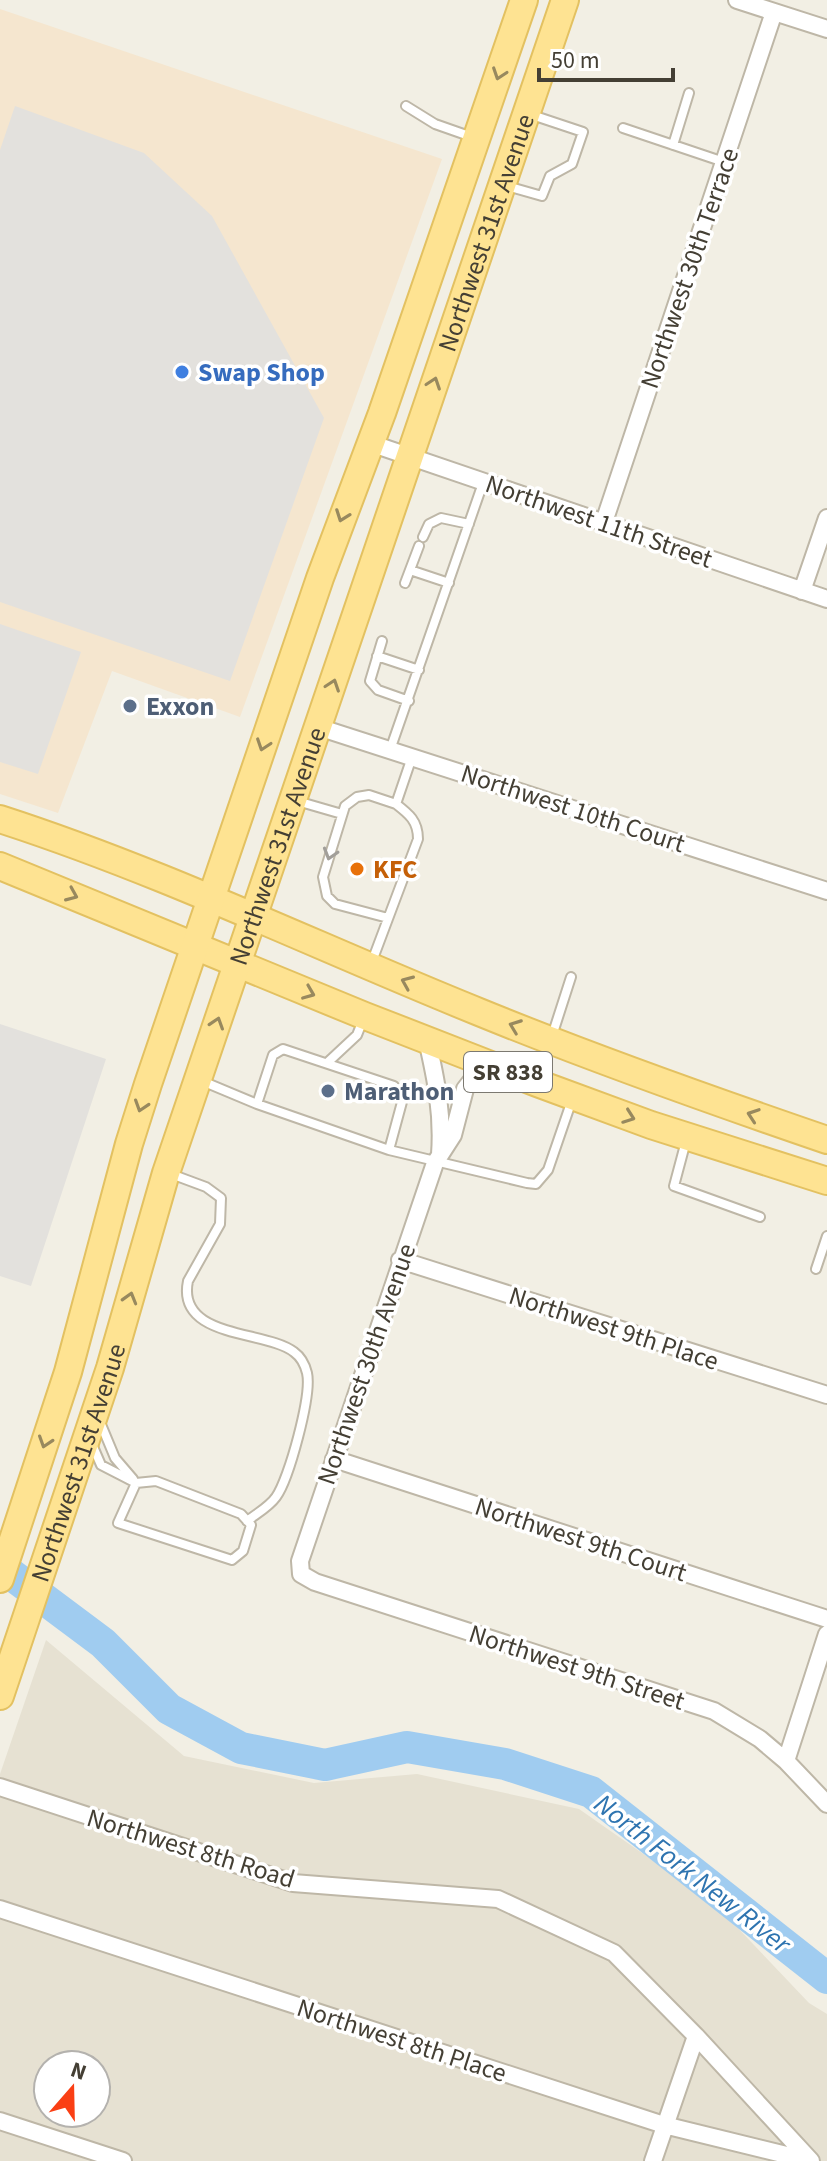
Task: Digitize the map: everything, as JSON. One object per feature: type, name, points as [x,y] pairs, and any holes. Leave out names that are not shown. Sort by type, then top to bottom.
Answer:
[{"type":"main road","name":"Northwest 31st Avenue","points":[[0,1579],[68,1372],[129,1144],[325,565],[524,0]]},
{"type":"main road","name":"Northwest 31st Avenue","points":[[0,1696],[92,1424],[166,1173],[565,0]]},
{"type":"main road","name":"SR 838","points":[[0,819],[211,899],[666,1085],[827,1140]]},
{"type":"main road","name":"SR 838","points":[[0,866],[485,1063],[687,1137],[827,1181]]},
{"type":"main road","points":[[68,1372],[70,1399],[92,1424]]},
{"type":"street","points":[[737,0],[827,29]]},
{"type":"street","points":[[794,18],[800,0]]},
{"type":"street","name":"Northwest 30th Terrace","points":[[603,525],[774,12]]},
{"type":"street","name":"Northwest 11th Street","points":[[370,443],[827,599]]},
{"type":"street","points":[[802,591],[827,518]]},
{"type":"street","name":"Northwest 10th Court","points":[[318,727],[827,891]]},
{"type":"street","name":"Northwest 30th Avenue","points":[[427,1040],[443,1121],[438,1159]]},
{"type":"street","name":"Northwest 30th Avenue","points":[[301,1574],[300,1561],[400,1260],[438,1159],[453,1135],[465,1089],[485,1063]]},
{"type":"street","name":"Northwest 9th Place","points":[[400,1260],[827,1395]]},
{"type":"street","name":"Northwest 9th Court","points":[[334,1459],[827,1619]]},
{"type":"street","name":"Northwest 9th Street","points":[[301,1574],[315,1582],[714,1711],[760,1739],[827,1804]]},
{"type":"street","points":[[786,1761],[827,1634]]},
{"type":"street","name":"Northwest 8th Road","points":[[0,1787],[293,1883],[498,1899],[614,1953],[696,2036],[809,2160]]},
{"type":"street","name":"Northwest 8th Place","points":[[0,1909],[664,2125],[809,2160]]},
{"type":"street","points":[[653,2161],[696,2036]]},
{"type":"street","points":[[0,2121],[123,2161]]},
{"type":"lane","points":[[673,145],[689,93]]},
{"type":"lane","points":[[406,106],[435,124],[477,139]]},
{"type":"lane","points":[[502,185],[542,196],[550,176],[572,164],[583,132],[527,113]]},
{"type":"lane","points":[[623,128],[725,162]]},
{"type":"lane","points":[[390,751],[483,483]]},
{"type":"lane","points":[[405,583],[429,524],[441,518],[469,524]]},
{"type":"lane","points":[[410,570],[449,583]]},
{"type":"lane","points":[[382,641],[370,681],[378,690],[409,701]]},
{"type":"lane","points":[[377,656],[419,670]]},
{"type":"lane","points":[[396,804],[412,756]]},
{"type":"lane","points":[[370,966],[418,839],[418,828],[412,816],[396,804],[369,795],[357,797],[345,806],[342,814],[323,877],[327,896],[335,904],[388,918]]},
{"type":"lane","points":[[292,799],[342,814]]},
{"type":"lane","points":[[551,1040],[571,977]]},
{"type":"lane","points":[[327,1063],[357,1035],[365,1016]]},
{"type":"lane","points":[[257,1104],[273,1055],[283,1049],[394,1086],[402,1102],[389,1150]]},
{"type":"lane","points":[[198,1080],[389,1150],[536,1184],[548,1170],[573,1096]]},
{"type":"lane","points":[[687,1137],[674,1186],[760,1217]]},
{"type":"lane","points":[[166,1173],[206,1187],[221,1198],[220,1224],[188,1281],[186,1291],[195,1315],[217,1327],[292,1350],[302,1360],[307,1372],[304,1412],[289,1468],[276,1498],[247,1521]]},
{"type":"lane","points":[[816,1269],[827,1236]]},
{"type":"lane","points":[[92,1424],[101,1465],[136,1483],[156,1481],[241,1514],[251,1525],[243,1551],[232,1560],[118,1523],[136,1483]]},
{"type":"lane","points":[[92,1424],[136,1483]]},
{"type":"shaded area","name":"Swap Shop","points":[[0,9],[442,159],[240,717],[112,671],[58,813],[0,794]]},
{"type":"shaded area","points":[[15,106],[144,153],[212,216],[324,418],[230,681],[0,602],[0,150]]},
{"type":"shaded area","points":[[0,624],[81,652],[38,774],[0,762]]},
{"type":"shaded area","points":[[0,1024],[106,1059],[31,1286],[0,1276]]},
{"type":"shaded area","points":[[46,1640],[184,1756],[314,1783],[417,1774],[579,1809],[715,1904],[809,2003],[827,2014],[827,2161],[0,2161],[0,1774]]},
{"type":"waterway","name":"North Fork New River","points":[[0,1566],[103,1643],[169,1709],[241,1748],[325,1765],[407,1747],[505,1764],[591,1792],[827,1978]]},
{"type":"place","name":"Swap Shop","points":[[182,372]]},
{"type":"place","name":"Exxon","points":[[130,706]]},
{"type":"place","name":"KFC","points":[[357,869]]},
{"type":"place","name":"Marathon","points":[[328,1091]]}]
